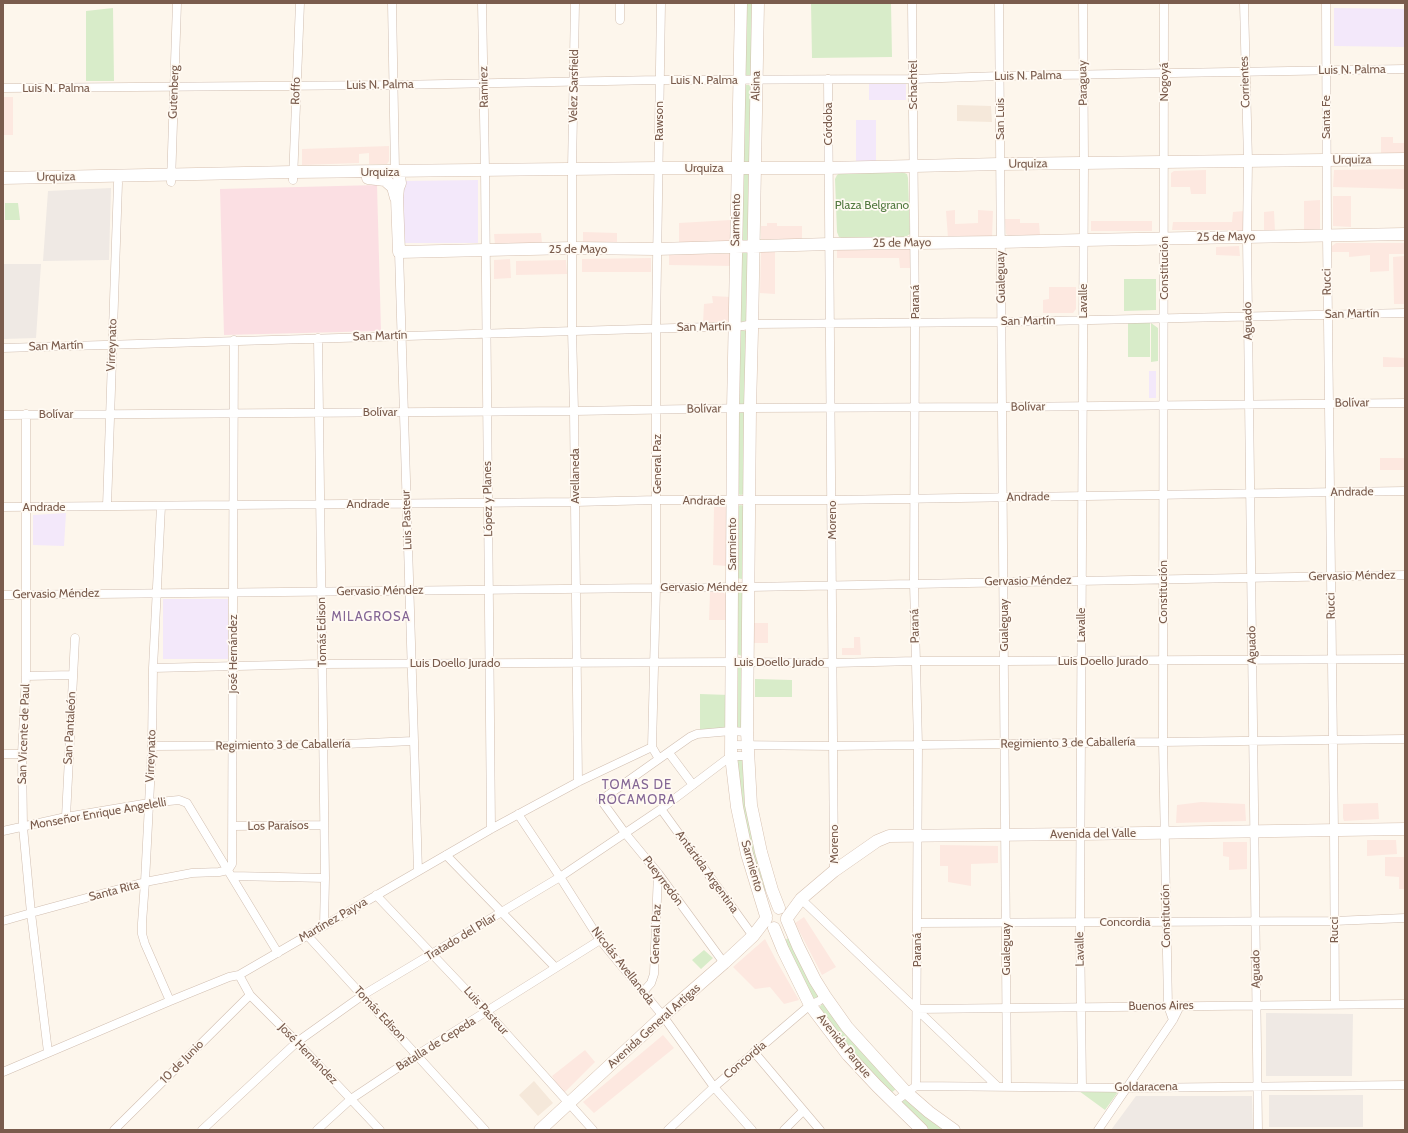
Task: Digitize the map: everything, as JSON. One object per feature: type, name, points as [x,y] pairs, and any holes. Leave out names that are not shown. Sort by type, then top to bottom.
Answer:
[{"type":"main road","name":"Alsina","points":[[737,168],[741,3]]},
{"type":"main road","name":"Alsina","points":[[754,169],[758,3]]},
{"type":"main road","name":"Urquiza","points":[[3,178],[171,178],[293,176],[396,171],[659,168],[754,169],[1000,164],[1405,159]]},
{"type":"main road","name":"Sarmiento","points":[[737,168],[733,408],[731,751],[737,807],[746,848],[770,923],[783,950]]},
{"type":"main road","name":"Sarmiento","points":[[754,169],[747,662],[747,732],[751,805],[761,852],[772,890],[798,946],[816,980]]},
{"type":"main road","name":"Luis Pasteur","points":[[396,171],[399,176],[400,184],[396,198],[399,252]]},
{"type":"main road","name":"Urquiza","points":[[293,176],[375,178],[385,180],[393,186],[396,198]]},
{"type":"main road","name":"Urquiza","points":[[3,185],[118,183],[171,178]]},
{"type":"main road","name":"25 de Mayo","points":[[399,252],[573,248],[657,249],[830,244],[1405,234]]},
{"type":"main road","name":"Avenida del Valle","points":[[784,914],[834,871],[877,841],[889,836],[1405,829]]},
{"type":"main road","points":[[773,908],[784,914],[786,923],[781,928],[770,923],[770,909],[773,908]]},
{"type":"main road","name":"Avenida General Artigas","points":[[540,1130],[570,1104],[663,1016],[753,936],[770,923]]},
{"type":"main road","name":"Avenida Parque","points":[[783,950],[810,1005],[848,1055],[893,1103],[922,1130]]},
{"type":"main road","name":"Avenida Parque","points":[[816,980],[825,996],[847,1027],[906,1092],[929,1112],[954,1130]]},
{"type":"street","name":"Gutenberg","points":[[171,178],[177,3]]},
{"type":"street","name":"Roffo","points":[[293,176],[300,3]]},
{"type":"street","points":[[392,3],[396,171]]},
{"type":"street","name":"Ramirez","points":[[482,3],[485,170]]},
{"type":"street","name":"Velez Sarsfield","points":[[572,169],[575,3]]},
{"type":"street","points":[[620,3],[620,20]]},
{"type":"street","name":"Rawson","points":[[659,168],[661,3]]},
{"type":"street","name":"Schachtel","points":[[912,3],[914,79],[913,166]]},
{"type":"street","name":"San Luis","points":[[999,3],[1000,164]]},
{"type":"street","name":"Paraguay","points":[[1083,3],[1084,163]]},
{"type":"street","name":"Nogoyá","points":[[1164,3],[1164,162]]},
{"type":"street","name":"Corrientes","points":[[1244,3],[1248,161]]},
{"type":"street","name":"Santa Fe","points":[[1326,3],[1326,160]]},
{"type":"street","name":"Luis N. Palma","points":[[3,88],[393,85],[659,80],[914,79],[1000,76],[1405,69]]},
{"type":"street","name":"Córdoba","points":[[828,79],[828,168]]},
{"type":"street","name":"Rucci","points":[[1326,160],[1335,1004]]},
{"type":"street","name":"Aguado","points":[[1248,161],[1247,237],[1258,1130]]},
{"type":"street","name":"Constitución","points":[[1164,162],[1163,742],[1168,1006],[1173,1020]]},
{"type":"street","name":"Lavalle","points":[[1082,1087],[1080,834],[1084,163]]},
{"type":"street","name":"Gualeguay","points":[[1000,164],[1007,1087]]},
{"type":"street","name":"Paraná","points":[[913,166],[915,323],[914,583],[918,745],[916,1086]]},
{"type":"street","name":"General Paz","points":[[652,747],[656,588],[656,328],[659,168]]},
{"type":"street","name":"Moreno","points":[[828,168],[830,244],[834,871]]},
{"type":"street","name":"Avellaneda","points":[[572,169],[572,330],[578,782]]},
{"type":"street","name":"López y Planes","points":[[485,170],[491,829]]},
{"type":"street","name":"Virreynato","points":[[107,506],[118,183]]},
{"type":"street","name":"Luis Pasteur","points":[[399,252],[418,871]]},
{"type":"street","name":"San Martín","points":[[3,348],[234,340],[486,334],[572,330],[735,326],[752,324],[1002,322],[1405,313]]},
{"type":"street","name":"Tomás Edison","points":[[318,338],[325,878],[324,926]]},
{"type":"street","name":"José Hernández","points":[[230,873],[232,864],[233,826],[234,340]]},
{"type":"street","name":"Bolívar","points":[[3,414],[487,412],[733,408],[915,408],[1405,403]]},
{"type":"street","name":"San Vicente de Paul","points":[[26,414],[26,676],[22,754],[23,827],[31,913],[48,1052]]},
{"type":"street","name":"Andrade","points":[[3,507],[320,505],[657,500],[749,501],[1405,491]]},
{"type":"street","name":"Virreynato","points":[[161,506],[158,593],[153,668],[152,746],[142,934],[170,1001]]},
{"type":"street","name":"Gervasio Méndez","points":[[3,595],[749,587],[1405,575]]},
{"type":"street","name":"San Pantaleón","points":[[66,817],[75,638]]},
{"type":"street","name":"Luis Doello Jurado","points":[[153,668],[322,664],[654,662],[833,663],[916,661],[1405,659]]},
{"type":"street","points":[[26,676],[73,675]]},
{"type":"street","points":[[652,747],[659,759],[690,737],[697,734],[731,731],[747,732]]},
{"type":"street","name":"Regimiento 3 de Caballería","points":[[731,751],[834,746],[1405,739]]},
{"type":"street","name":"Regimiento 3 de Caballería","points":[[152,746],[323,745],[413,741]]},
{"type":"street","name":"Martínez Payva","points":[[3,1072],[170,1001],[229,977],[238,975],[518,814],[578,782],[652,747]]},
{"type":"street","name":"Tratado del Pilar","points":[[202,1130],[297,1042],[363,995],[560,877],[661,809],[693,785],[731,751]]},
{"type":"street","points":[[669,753],[693,785]]},
{"type":"street","points":[[3,754],[22,754]]},
{"type":"street","name":"Pueyrredón","points":[[659,759],[601,800],[625,833],[658,873],[724,963]]},
{"type":"street","name":"Monseñor Enrique Angelelli","points":[[3,831],[66,817],[149,803],[179,800],[187,803],[230,873]]},
{"type":"street","name":"Antártida Argentina","points":[[661,809],[753,936]]},
{"type":"street","name":"Nicolás Avellaneda","points":[[518,814],[600,940],[663,1016],[714,1086],[752,1130]]},
{"type":"street","name":"Los Paraísos","points":[[233,826],[324,825]]},
{"type":"street","points":[[446,855],[555,967]]},
{"type":"street","name":"Santa Rita","points":[[3,921],[145,882],[192,873],[219,872],[325,878]]},
{"type":"street","points":[[230,873],[278,953]]},
{"type":"street","name":"General Paz","points":[[643,992],[651,983],[654,974],[658,873]]},
{"type":"street","name":"Luis Pasteur","points":[[376,895],[487,1012],[593,1130]]},
{"type":"street","points":[[801,899],[997,1086]]},
{"type":"street","name":"Concordia","points":[[917,924],[1255,922],[1405,918]]},
{"type":"street","name":"Tomás Edison","points":[[307,935],[485,1130]]},
{"type":"street","name":"Batalla de Cepeda","points":[[317,1130],[351,1099],[417,1055],[600,940]]},
{"type":"street","name":"José Hernández","points":[[238,975],[250,995],[297,1042],[380,1130]]},
{"type":"street","name":"10 de Junio","points":[[114,1130],[250,995]]},
{"type":"street","name":"Concordia","points":[[668,1130],[714,1086],[810,1005],[819,1002],[825,996]]},
{"type":"street","name":"Buenos Aires","points":[[916,1009],[1405,1004]]},
{"type":"street","points":[[1098,1130],[1173,1020],[1180,1006]]},
{"type":"street","points":[[754,1052],[820,1130]]},
{"type":"street","name":"Goldaracena","points":[[916,1086],[1128,1088],[1405,1085]]},
{"type":"street","points":[[893,1103],[916,1086]]},
{"type":"street","points":[[784,1130],[803,1111]]},
{"type":"shaded area","points":[[1334,8],[1405,9],[1405,47],[1334,46]]},
{"type":"shaded area","points":[[869,84],[906,84],[906,100],[869,100]]},
{"type":"shaded area","points":[[3,97],[13,97],[13,135],[3,135]]},
{"type":"shaded area","points":[[957,105],[991,106],[992,122],[957,121]]},
{"type":"shaded area","points":[[856,120],[876,120],[876,161],[856,161]]},
{"type":"shaded area","points":[[1381,137],[1393,137],[1393,143],[1405,143],[1405,153],[1381,153]]},
{"type":"shaded area","points":[[389,146],[389,161],[387,164],[369,164],[369,153],[359,154],[359,163],[302,165],[302,149]]},
{"type":"shaded area","points":[[1405,169],[1405,189],[1333,187],[1334,170]]},
{"type":"shaded area","points":[[1206,170],[1206,194],[1191,194],[1190,187],[1171,187],[1171,173],[1174,171]]},
{"type":"shaded area","points":[[478,180],[478,243],[402,243],[403,181]]},
{"type":"shaded area","points":[[377,185],[381,331],[224,335],[220,189]]},
{"type":"shaded area","points":[[111,188],[109,260],[43,261],[48,191]]},
{"type":"shaded area","points":[[1333,196],[1351,196],[1351,227],[1333,226]]},
{"type":"shaded area","points":[[1320,200],[1320,230],[1304,230],[1304,201]]},
{"type":"shaded area","points":[[955,210],[955,224],[978,223],[978,210],[993,211],[992,237],[948,238],[946,211]]},
{"type":"shaded area","points":[[1245,211],[1245,233],[1233,233],[1232,230],[1172,230],[1173,222],[1232,222],[1233,212]]},
{"type":"shaded area","points":[[1274,211],[1275,231],[1264,231],[1264,212]]},
{"type":"shaded area","points":[[1005,219],[1020,219],[1020,223],[1039,223],[1040,235],[1009,236],[1006,234]]},
{"type":"shaded area","points":[[731,220],[730,242],[679,244],[679,223]]},
{"type":"shaded area","points":[[1091,221],[1152,221],[1152,231],[1091,231]]},
{"type":"shaded area","points":[[767,223],[777,223],[777,226],[802,226],[802,240],[761,239],[761,226],[767,226]]},
{"type":"shaded area","points":[[583,232],[617,233],[617,244],[583,244]]},
{"type":"shaded area","points":[[541,233],[542,243],[495,245],[494,234]]},
{"type":"shaded area","points":[[1336,243],[1405,243],[1405,254],[1389,254],[1389,271],[1370,272],[1370,255],[1349,257],[1349,252],[1332,252],[1332,246]]},
{"type":"shaded area","points":[[1239,246],[1240,256],[1216,255],[1216,247]]},
{"type":"shaded area","points":[[837,248],[911,248],[912,268],[900,268],[899,258],[837,258]]},
{"type":"shaded area","points":[[761,249],[775,250],[775,294],[760,293]]},
{"type":"shaded area","points":[[669,254],[733,254],[733,266],[669,265]]},
{"type":"shaded area","points":[[1405,256],[1405,304],[1394,304],[1393,257]]},
{"type":"shaded area","points":[[651,258],[651,272],[582,272],[582,259]]},
{"type":"shaded area","points":[[510,259],[511,278],[494,279],[494,260]]},
{"type":"shaded area","points":[[566,260],[567,274],[516,275],[516,261]]},
{"type":"shaded area","points":[[4,264],[41,264],[36,338],[3,339]]},
{"type":"shaded area","points":[[1049,287],[1076,287],[1076,309],[1073,313],[1043,313],[1043,300],[1049,299]]},
{"type":"shaded area","points":[[712,296],[731,297],[732,321],[703,323],[704,304],[713,303]]},
{"type":"shaded area","points":[[1383,357],[1405,358],[1405,367],[1383,367]]},
{"type":"shaded area","points":[[1149,371],[1156,371],[1156,398],[1149,398]]},
{"type":"shaded area","points":[[1380,458],[1405,458],[1405,470],[1380,470]]},
{"type":"shaded area","points":[[714,507],[727,507],[726,566],[713,565]]},
{"type":"shaded area","points":[[66,513],[64,546],[33,545],[33,515]]},
{"type":"shaded area","points":[[710,592],[723,592],[726,595],[726,620],[709,620]]},
{"type":"shaded area","points":[[163,599],[228,599],[228,659],[163,659]]},
{"type":"shaded area","points":[[754,623],[768,623],[768,643],[754,643]]},
{"type":"shaded area","points":[[854,637],[860,637],[861,655],[842,655],[842,648],[854,648]]},
{"type":"shaded area","points":[[1201,802],[1245,804],[1246,821],[1176,823],[1177,805]]},
{"type":"shaded area","points":[[1378,803],[1379,819],[1344,821],[1343,804]]},
{"type":"shaded area","points":[[1367,840],[1396,840],[1397,854],[1367,856]]},
{"type":"shaded area","points":[[1223,842],[1247,842],[1247,869],[1229,870],[1229,857],[1223,856]]},
{"type":"shaded area","points":[[940,845],[998,846],[998,863],[971,864],[971,886],[948,882],[948,866],[940,866]]},
{"type":"shaded area","points":[[1385,857],[1405,857],[1405,889],[1399,889],[1399,877],[1385,876]]},
{"type":"shaded area","points":[[804,917],[836,967],[822,975],[795,923]]},
{"type":"shaded area","points":[[765,939],[799,1000],[784,1004],[770,987],[755,989],[733,967]]},
{"type":"shaded area","points":[[1266,1013],[1353,1014],[1352,1076],[1266,1076]]},
{"type":"shaded area","points":[[663,1035],[674,1048],[594,1113],[583,1102]]},
{"type":"shaded area","points":[[585,1050],[595,1062],[563,1094],[552,1076]]},
{"type":"shaded area","points":[[534,1081],[553,1103],[538,1116],[519,1095]]},
{"type":"shaded area","points":[[1269,1095],[1363,1095],[1363,1127],[1269,1127]]},
{"type":"shaded area","points":[[1136,1096],[1252,1096],[1253,1130],[1111,1130]]},
{"type":"green space","points":[[745,3],[754,3],[753,76],[744,75]]},
{"type":"green space","points":[[811,3],[891,3],[892,57],[812,58]]},
{"type":"green space","points":[[113,8],[114,81],[86,81],[86,11]]},
{"type":"green space","points":[[743,85],[752,85],[752,162],[743,162]]},
{"type":"green space","name":"Plaza Belgrano","points":[[902,172],[907,174],[908,178],[910,234],[904,238],[844,239],[839,237],[837,232],[835,179],[837,175],[840,173]]},
{"type":"green space","points":[[741,174],[750,174],[749,240],[743,242],[740,238]]},
{"type":"green space","points":[[5,203],[18,203],[20,220],[5,220]]},
{"type":"green space","points":[[747,252],[748,321],[740,322],[741,253]]},
{"type":"green space","points":[[1124,279],[1156,279],[1156,310],[1124,311]]},
{"type":"green space","points":[[1150,322],[1150,357],[1128,357],[1128,323]]},
{"type":"green space","points":[[1151,323],[1158,328],[1158,361],[1151,362]]},
{"type":"green space","points":[[740,330],[746,331],[745,404],[740,405],[739,404]]},
{"type":"green space","points":[[738,413],[745,413],[744,494],[741,495],[737,494]]},
{"type":"green space","points":[[737,506],[744,506],[744,579],[736,578]]},
{"type":"green space","points":[[738,591],[742,591],[742,656],[737,654],[736,595]]},
{"type":"green space","points":[[737,667],[742,667],[742,728],[736,728]]},
{"type":"green space","points":[[755,679],[792,680],[792,697],[755,697]]},
{"type":"green space","points":[[700,694],[729,695],[729,727],[700,734]]},
{"type":"green space","points":[[737,759],[743,759],[767,890],[765,891],[763,890],[740,806]]},
{"type":"green space","points":[[790,937],[822,995],[813,1002],[782,942]]},
{"type":"green space","points":[[704,950],[713,958],[701,969],[692,960]]},
{"type":"green space","points":[[825,1002],[896,1089],[890,1094],[839,1036],[818,1008]]},
{"type":"green space","points":[[1079,1091],[1118,1092],[1105,1110]]},
{"type":"green space","points":[[906,1097],[947,1130],[929,1130],[899,1103]]},
{"type":"district","name":"MILAGROSA","points":[[371,617]]},
{"type":"district","name":"TOMAS DE ROCAMORA","points":[[637,792]]}]
